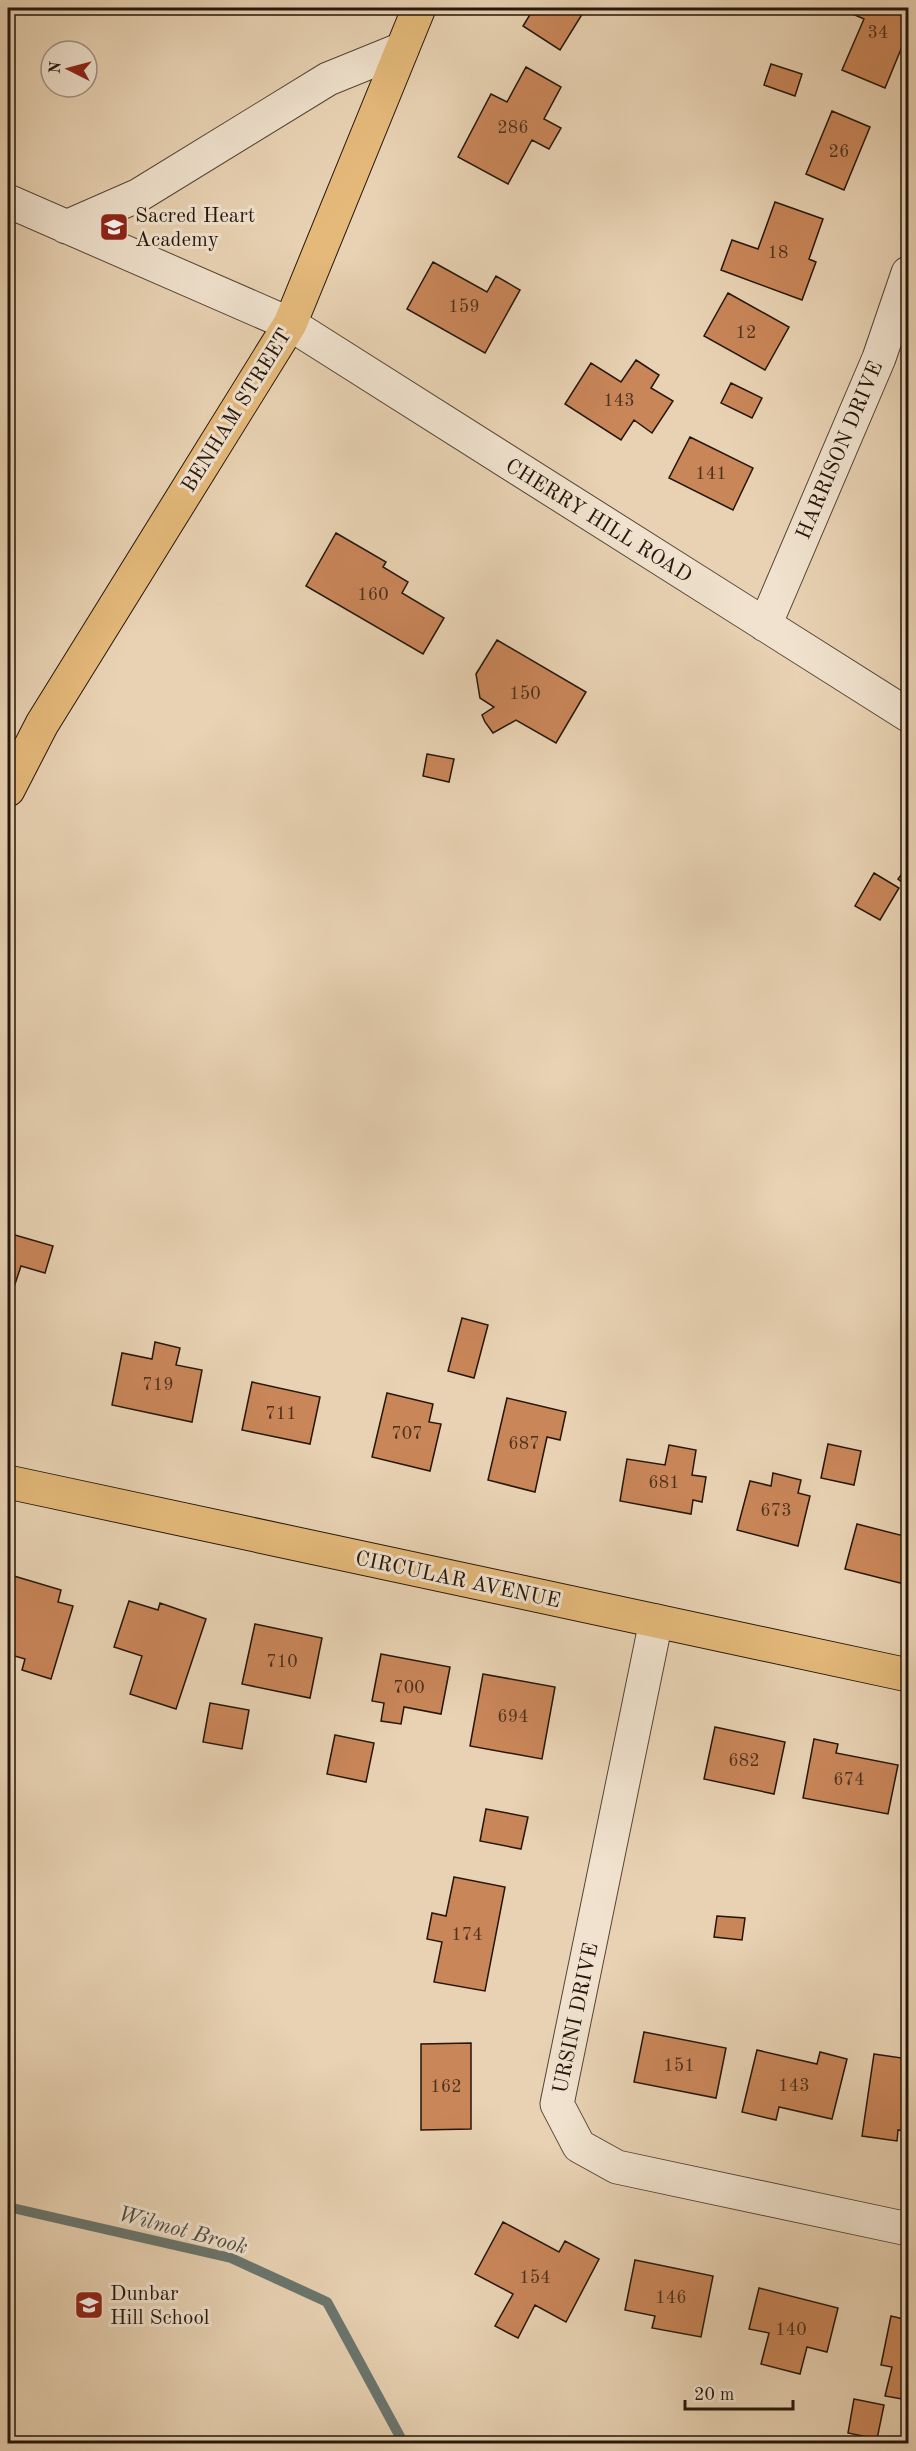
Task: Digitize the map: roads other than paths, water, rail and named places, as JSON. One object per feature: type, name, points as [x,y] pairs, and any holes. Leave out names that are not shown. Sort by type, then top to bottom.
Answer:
[{"type":"main road","name":"BENHAM STREET","points":[[8,790],[47,714],[290,324],[419,8]]},
{"type":"main road","name":"CIRCULAR AVENUE","points":[[8,1482],[909,1675]]},
{"type":"street","points":[[66,227],[139,195],[328,79],[402,49]]},
{"type":"street","name":"CHERRY HILL ROAD","points":[[8,201],[290,324],[909,715]]},
{"type":"street","name":"HARRISON DRIVE","points":[[765,625],[879,358],[909,273]]},
{"type":"street","name":"URSINI DRIVE","points":[[656,1621],[557,2104],[579,2146],[617,2167],[909,2229]]},
{"type":"waterway","name":"Wilmot Brook","points":[[8,2207],[231,2258],[327,2302],[404,2444]]},
{"type":"place","name":"Sacred Heart Academy","points":[[114,227]]},
{"type":"place","name":"Dunbar Hill School","points":[[89,2305]]}]
